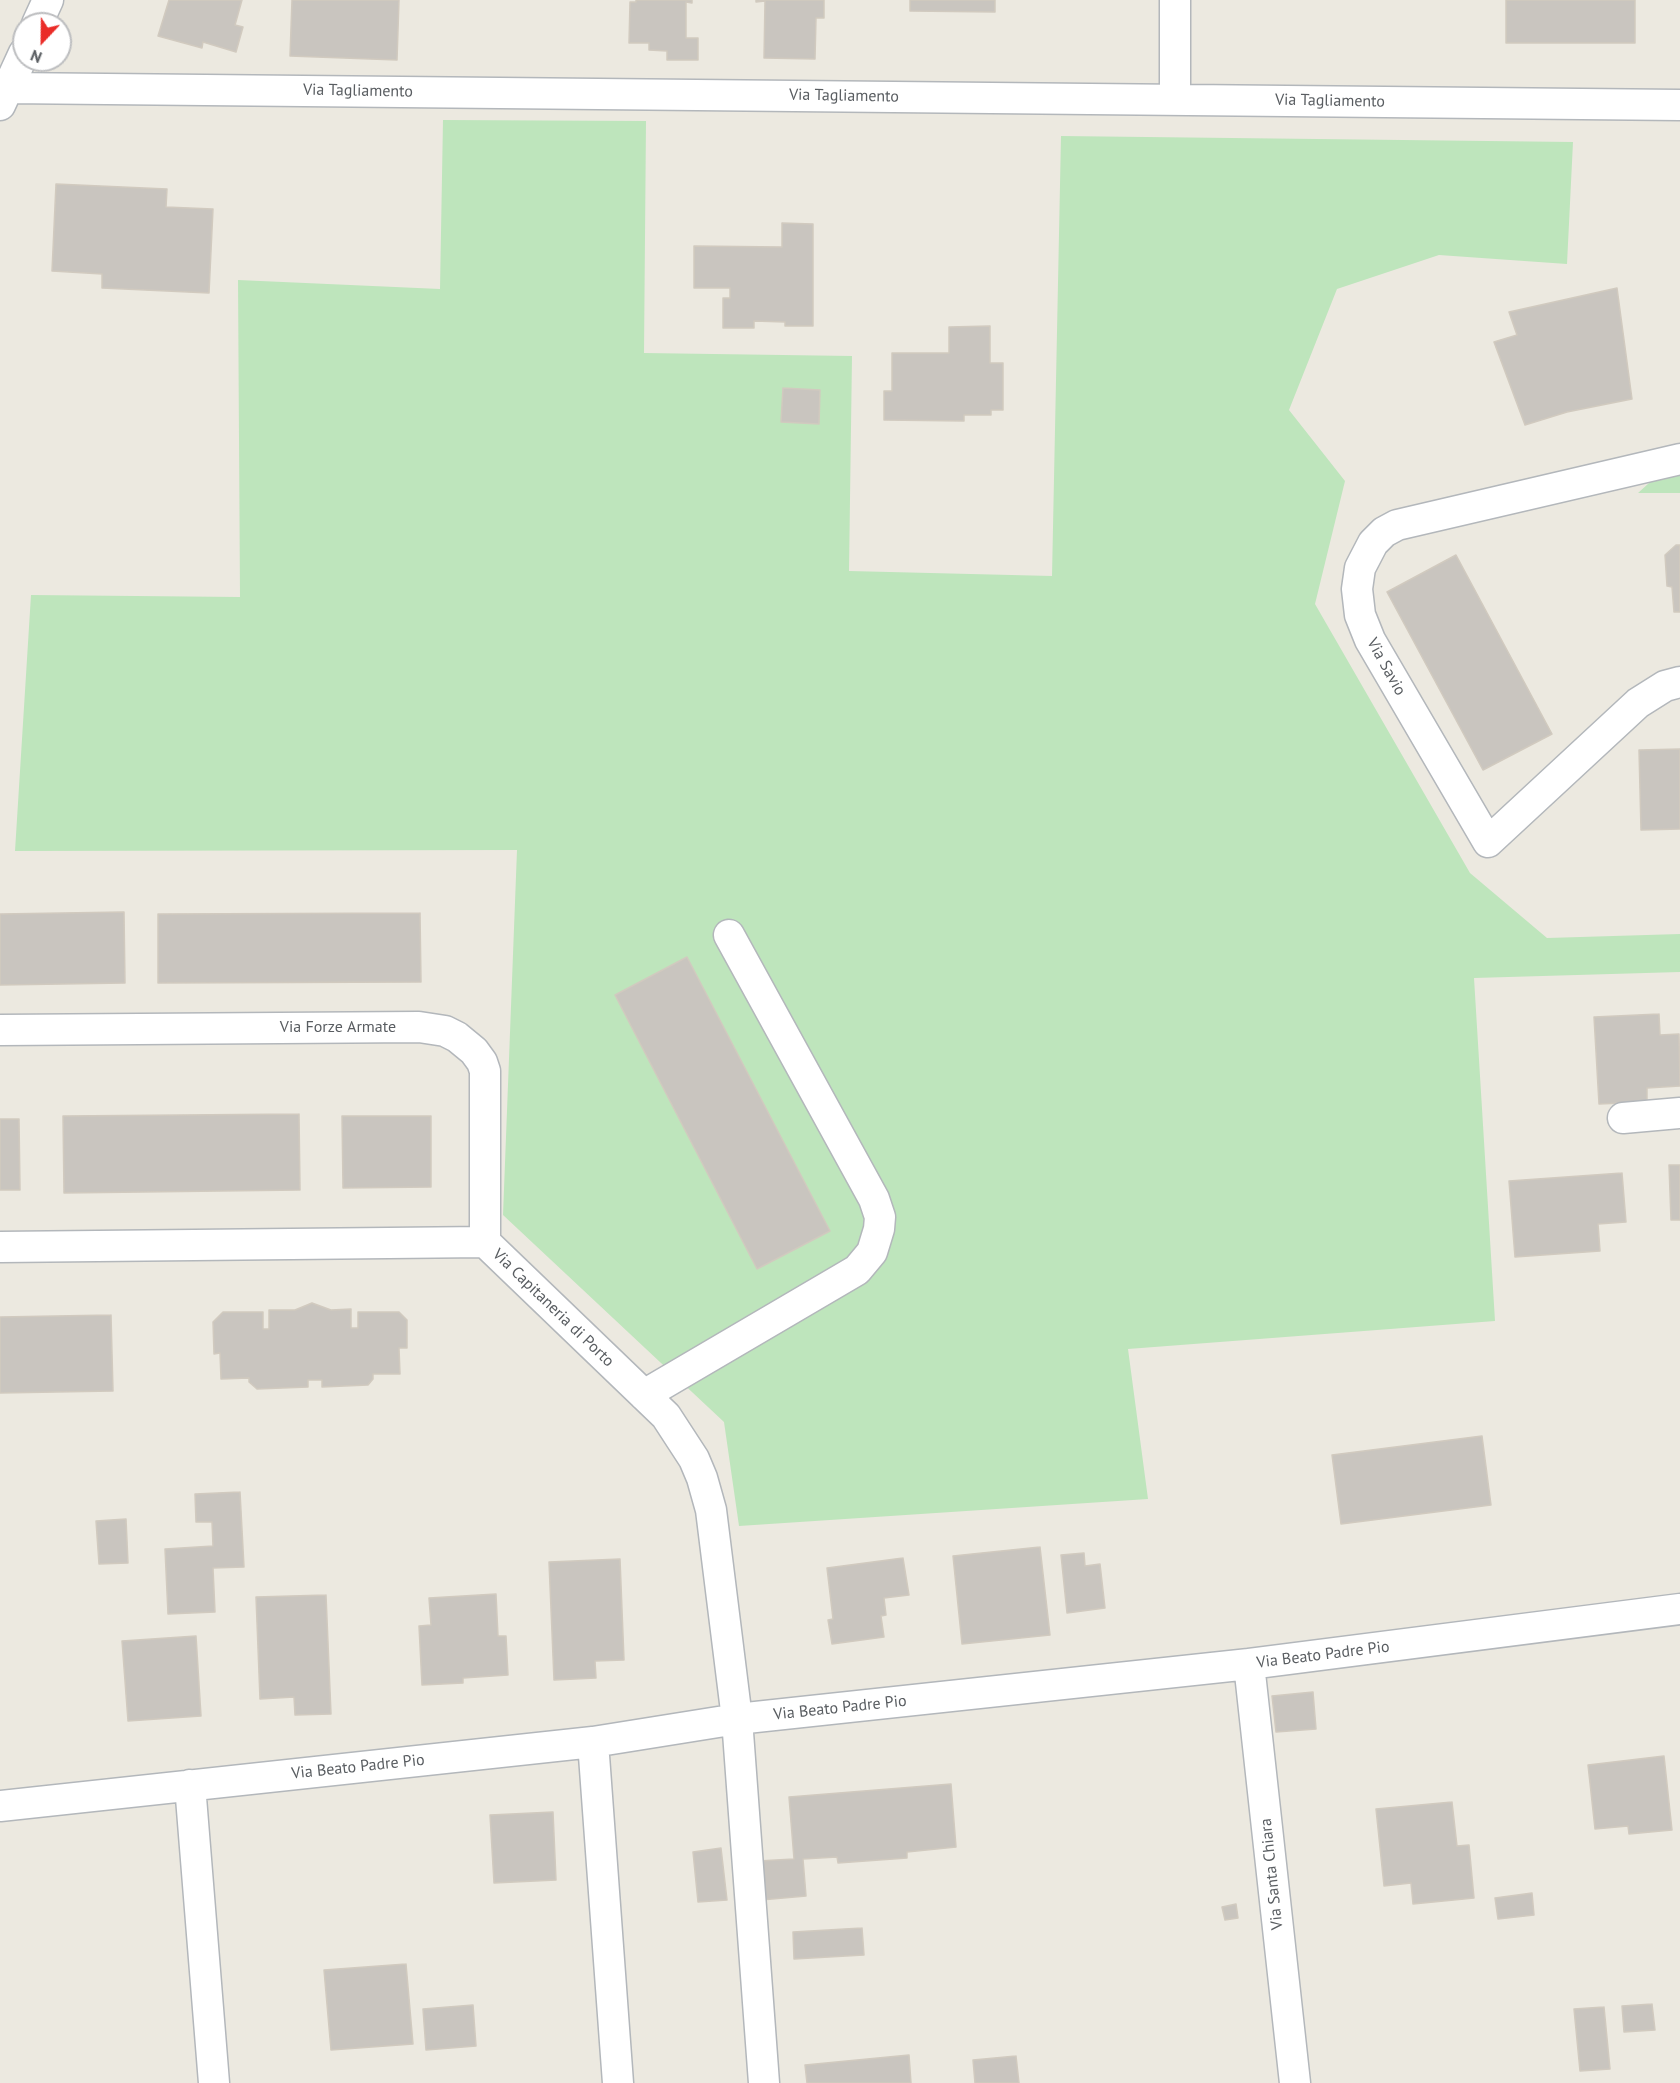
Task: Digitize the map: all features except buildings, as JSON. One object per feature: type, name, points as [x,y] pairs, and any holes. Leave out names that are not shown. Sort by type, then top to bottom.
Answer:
[{"type":"street","points":[[1175,0],[1175,100]]},
{"type":"street","points":[[4,96],[15,72]]},
{"type":"street","name":"Via Tagliamento","points":[[4,96],[1175,100],[1680,105]]},
{"type":"street","name":"Via Savio","points":[[1680,459],[1397,525],[1384,532],[1373,543],[1360,568],[1357,589],[1360,615],[1370,640],[1488,842],[1638,703],[1665,686],[1680,682]]},
{"type":"street","points":[[644,1395],[857,1270],[872,1252],[879,1229],[880,1217],[874,1199],[729,935]]},
{"type":"street","name":"Via Forze Armate","points":[[0,1030],[419,1027],[445,1031],[468,1044],[482,1062],[484,1071],[484,1242]]},
{"type":"street","points":[[1623,1118],[1680,1113]]},
{"type":"street","name":"Via Capitaneria di Porto","points":[[0,1247],[484,1242],[666,1416],[694,1459],[711,1510],[737,1719],[764,2083]]},
{"type":"street","name":"Via Beato Padre Pio","points":[[0,1806],[593,1742],[737,1719],[1249,1664],[1680,1609]]},
{"type":"street","name":"Via Santa Chiara","points":[[1249,1664],[1296,2083]]},
{"type":"street","points":[[593,1742],[618,2083]]},
{"type":"street","points":[[190,1785],[214,2083]]},
{"type":"green space","points":[[443,120],[646,121],[644,353],[852,356],[849,571],[1052,576],[1061,136],[1573,142],[1567,264],[1439,255],[1337,289],[1289,410],[1345,481],[1315,604],[1470,873],[1547,938],[1680,934],[1680,972],[1474,978],[1495,1321],[1128,1349],[1148,1499],[739,1526],[724,1422],[503,1215],[517,850],[15,851],[31,595],[240,597],[238,280],[440,289]]},
{"type":"green space","points":[[1680,455],[1680,493],[1638,493]]}]
